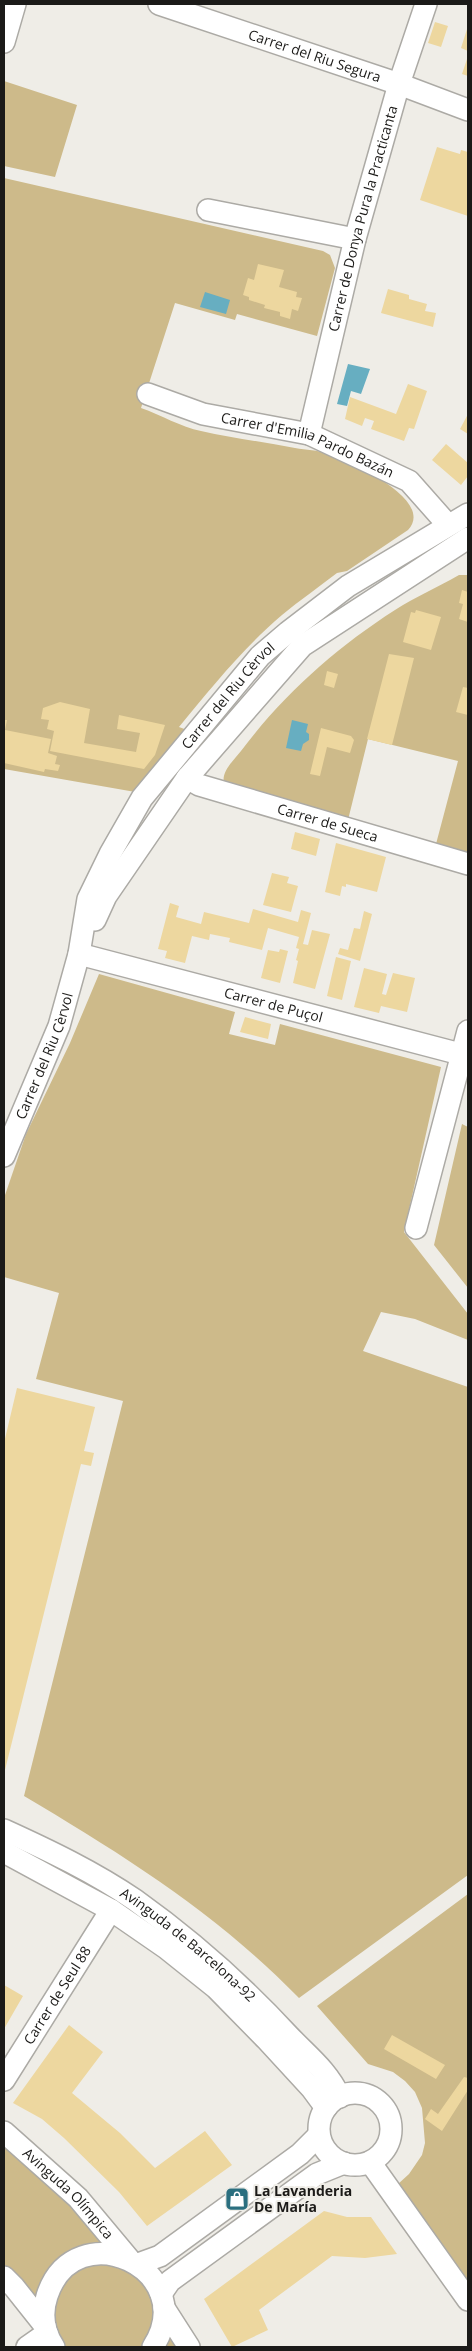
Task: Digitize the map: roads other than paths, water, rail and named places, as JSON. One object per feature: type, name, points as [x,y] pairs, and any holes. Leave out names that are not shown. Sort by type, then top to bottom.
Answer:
[{"type":"street","points":[[4,42],[15,4]]},
{"type":"street","name":"Carrer del Riu Segura","points":[[159,4],[399,84],[468,110]]},
{"type":"street","name":"Carrer de Donya Pura la Practicanta","points":[[309,434],[355,239],[399,84],[426,4]]},
{"type":"street","points":[[208,210],[355,239]]},
{"type":"street","name":"Carrer d'Emilia Pardo Bazán","points":[[148,394],[203,414],[309,434],[409,481],[448,525]]},
{"type":"street","name":"Carrer del Riu Cèrvol","points":[[4,1156],[59,1026],[79,954],[88,899],[110,854],[142,798],[260,656],[348,586],[468,514]]},
{"type":"street","name":"Carrer del Riu Cèrvol","points":[[79,954],[106,896],[187,778],[302,646],[468,538]]},
{"type":"street","points":[[444,554],[468,560]]},
{"type":"street","name":"Carrer de Sueca","points":[[187,778],[199,786],[468,864]]},
{"type":"street","name":"Carrer de Puçol","points":[[79,954],[465,1055]]},
{"type":"street","points":[[416,1228],[465,1055],[468,1031]]},
{"type":"street","name":"Avinguda de Barcelona-92","points":[[4,1830],[110,1884],[135,1900],[179,1934],[249,1993],[331,2078],[333,2102]]},
{"type":"street","name":"Avinguda de Barcelona-92","points":[[4,1852],[111,1910],[159,1943],[216,1988],[273,2046],[333,2102]]},
{"type":"street","name":"Carrer de Seul 88","points":[[4,2080],[111,1910]]},
{"type":"street","points":[[153,2347],[160,2334],[162,2301],[170,2281],[317,2174],[344,2164],[370,2162],[382,2153],[391,2132],[389,2119],[379,2102],[368,2096],[359,2094],[333,2102],[319,2124],[320,2135],[328,2153],[344,2164]]},
{"type":"street","name":"Avinguda Olímpica","points":[[4,2132],[78,2198],[134,2262],[152,2278],[162,2301]]},
{"type":"street","points":[[48,2335],[44,2305],[51,2284],[64,2268],[79,2258],[95,2254],[112,2254],[134,2262],[160,2256],[300,2154],[320,2135]]},
{"type":"street","points":[[370,2162],[468,2300]]},
{"type":"street","points":[[4,2278],[14,2287],[48,2335]]},
{"type":"street","points":[[162,2301],[189,2347]]},
{"type":"street","points":[[27,2347],[48,2335]]},
{"type":"water","points":[[205,292],[230,300],[226,314],[200,307]]},
{"type":"water","points":[[348,364],[370,369],[361,394],[351,391],[347,406],[337,404]]},
{"type":"water","points":[[292,720],[308,724],[306,732],[309,734],[309,740],[303,744],[301,751],[286,748]]},
{"type":"place","name":"La Lavanderia De María","points":[[237,2199]]}]
